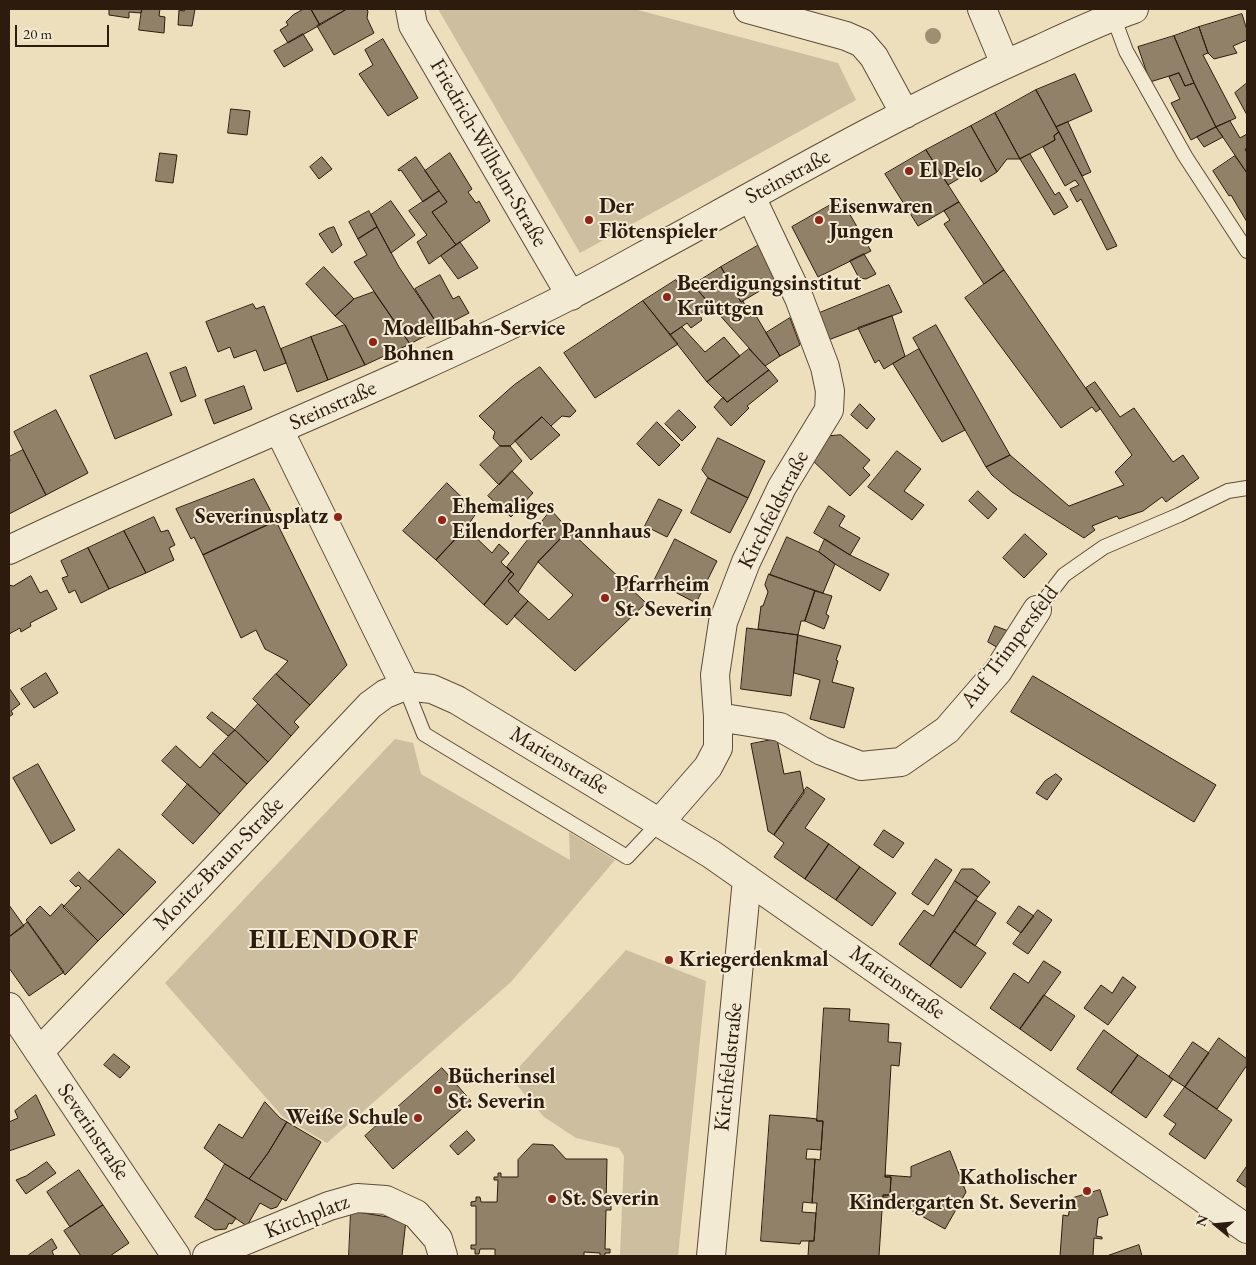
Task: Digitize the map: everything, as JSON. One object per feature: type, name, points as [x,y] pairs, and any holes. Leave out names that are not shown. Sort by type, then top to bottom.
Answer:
[{"type":"street","name":"Friedrich-Wilhelm-Straße","points":[[410,9],[413,25],[571,296]]},
{"type":"street","points":[[748,9],[846,36],[862,43],[874,57],[905,114]]},
{"type":"street","points":[[982,9],[1005,64]]},
{"type":"street","name":"Steinstraße","points":[[9,550],[52,529],[449,354],[571,296],[905,114],[1005,64],[1124,12]]},
{"type":"street","name":"Kirchfeldstraße","points":[[660,822],[708,767],[718,748],[715,675],[723,622],[746,562],[782,487],[829,410],[830,390],[825,367],[800,298],[751,197]]},
{"type":"street","points":[[280,430],[406,686]]},
{"type":"street","name":"Auf Trimpersfeld","points":[[718,717],[780,727],[822,751],[861,766],[901,762],[947,730],[998,671],[1037,610]]},
{"type":"street","name":"Marienstraße","points":[[406,686],[432,689],[457,700],[711,854],[1247,1229]]},
{"type":"street","name":"Moritz-Braun-Straße","points":[[39,1052],[370,705],[385,694],[406,686]]},
{"type":"street","name":"Kirchfeldstraße","points":[[711,1256],[747,878]]},
{"type":"street","name":"Severinstraße","points":[[9,1007],[176,1256]]},
{"type":"street","name":"Kirchplatz","points":[[207,1256],[329,1206],[357,1198],[386,1200],[416,1214],[438,1239],[444,1256]]},
{"type":"lane","points":[[1124,12],[1126,51],[1185,156],[1247,250]]},
{"type":"lane","name":"Auf Trimpersfeld","points":[[1037,610],[1064,574],[1104,547],[1179,515],[1228,491],[1247,488]]},
{"type":"lane","points":[[406,686],[424,734],[627,857],[660,822]]},
{"type":"shaded area","points":[[438,9],[634,9],[838,63],[856,100],[580,253]]},
{"type":"shaded area","points":[[395,739],[413,743],[421,774],[570,860],[569,832],[615,860],[511,982],[327,1143],[283,1117],[165,983]]},
{"type":"shaded area","points":[[626,950],[706,981],[678,1256],[620,1256],[624,1156],[619,1148],[576,1138],[544,1117],[510,1077]]},
{"type":"building","points":[[100,9],[142,9],[141,13],[129,12],[129,18],[109,15],[109,10]]},
{"type":"building","points":[[142,9],[160,9],[159,16],[165,17],[164,33],[139,30]]},
{"type":"building","points":[[184,9],[195,9],[192,26],[178,25],[179,10],[184,11]]},
{"type":"building","points":[[304,9],[311,9],[320,25],[288,43],[280,30],[288,25],[286,22],[293,15]]},
{"type":"building","points":[[311,9],[347,9],[320,25]]},
{"type":"building","points":[[347,9],[366,9],[368,11],[367,18],[374,33],[334,55],[317,26]]},
{"type":"building","points":[[1242,14],[1247,30],[1247,40],[1233,46],[1237,53],[1214,59],[1208,53],[1199,27]]},
{"type":"building","points":[[1199,27],[1208,53],[1203,55],[1236,118],[1216,127],[1194,83],[1174,36]]},
{"type":"building","points":[[303,34],[313,50],[284,67],[274,51]]},
{"type":"building","points":[[1174,36],[1194,83],[1185,86],[1179,73],[1150,82],[1138,47]]},
{"type":"building","points":[[383,39],[418,98],[388,116],[359,74],[373,65],[365,50]]},
{"type":"building","points":[[1179,73],[1185,86],[1194,83],[1216,127],[1191,140],[1171,103],[1180,99],[1169,77]]},
{"type":"building","points":[[1075,74],[1092,111],[1056,127],[1036,90]]},
{"type":"building","points":[[1247,83],[1247,115],[1235,93]]},
{"type":"building","points":[[1036,90],[1059,132],[1054,136],[1055,140],[1020,159],[995,113]]},
{"type":"building","points":[[231,109],[250,111],[247,135],[228,133]]},
{"type":"building","points":[[995,113],[1020,159],[1007,159],[997,172],[971,126]]},
{"type":"building","points":[[1230,121],[1240,138],[1247,134],[1247,148],[1245,149],[1247,153],[1247,173],[1216,127]]},
{"type":"building","points":[[1068,122],[1091,172],[1082,176],[1056,127]]},
{"type":"building","points":[[971,126],[997,172],[981,182],[975,169],[948,185],[926,150]]},
{"type":"building","points":[[1216,127],[1223,137],[1204,147],[1197,137]]},
{"type":"building","points":[[1059,132],[1117,246],[1107,250],[1081,199],[1077,202],[1070,189],[1079,185],[1075,180],[1065,186],[1043,147],[1055,140],[1054,136]]},
{"type":"building","points":[[926,150],[959,202],[918,226],[885,174]]},
{"type":"building","points":[[160,153],[177,155],[173,183],[156,181]]},
{"type":"building","points":[[450,153],[472,189],[468,192],[476,203],[479,201],[490,221],[456,245],[432,212],[447,202],[425,171]]},
{"type":"building","points":[[1030,154],[1055,195],[1059,192],[1068,207],[1054,215],[1020,159]]},
{"type":"building","points":[[1235,156],[1247,173],[1247,222],[1231,195],[1229,196],[1213,171]]},
{"type":"building","points":[[322,157],[332,169],[319,179],[310,167]]},
{"type":"building","points":[[416,157],[439,191],[423,202],[401,170],[398,170]]},
{"type":"building","points":[[439,191],[447,202],[432,212],[456,245],[429,264],[417,242],[427,235],[409,211]]},
{"type":"building","points":[[841,199],[871,251],[818,277],[792,227]]},
{"type":"building","points":[[391,201],[415,235],[391,253],[371,215]]},
{"type":"building","points":[[959,202],[1004,270],[984,284],[944,224],[950,220],[944,211]]},
{"type":"building","points":[[369,211],[377,227],[358,239],[349,222]]},
{"type":"building","points":[[334,227],[342,245],[332,253],[319,234]]},
{"type":"building","points":[[377,227],[399,267],[440,328],[410,344],[354,262],[367,255],[358,239]]},
{"type":"building","points":[[460,242],[478,268],[458,279],[441,256]]},
{"type":"building","points":[[759,245],[780,279],[741,302],[721,267]]},
{"type":"building","points":[[864,254],[876,274],[866,279],[859,278],[850,261]]},
{"type":"building","points":[[324,267],[354,299],[335,316],[306,284]]},
{"type":"building","points":[[721,267],[741,302],[743,301],[751,317],[755,314],[780,356],[765,366],[693,285]]},
{"type":"building","points":[[1004,270],[1100,409],[1096,412],[1092,407],[1061,428],[965,298]]},
{"type":"building","points":[[440,275],[453,299],[459,296],[469,313],[440,328],[415,289]]},
{"type":"building","points":[[676,280],[683,291],[693,285],[710,304],[700,315],[702,320],[691,328],[687,323],[670,335],[643,301]]},
{"type":"building","points":[[889,285],[902,312],[823,342],[812,316]]},
{"type":"building","points":[[374,292],[410,344],[365,365],[345,325],[335,316],[354,299]]},
{"type":"building","points":[[643,301],[678,344],[595,398],[564,353]]},
{"type":"building","points":[[253,304],[256,309],[264,306],[286,363],[264,371],[256,350],[234,358],[230,347],[218,352],[206,322]]},
{"type":"building","points":[[892,316],[905,356],[884,369],[879,360],[875,363],[858,328]]},
{"type":"building","points":[[790,318],[800,345],[780,356],[766,333]]},
{"type":"building","points":[[345,325],[365,365],[328,380],[311,337]]},
{"type":"building","points":[[936,325],[1010,455],[986,467],[913,338]]},
{"type":"building","points":[[682,327],[705,352],[724,337],[740,356],[707,382],[670,335]]},
{"type":"building","points":[[311,337],[328,380],[297,392],[281,349]]},
{"type":"building","points":[[749,349],[769,370],[727,402],[707,382]]},
{"type":"building","points":[[919,349],[965,430],[942,442],[893,364]]},
{"type":"building","points":[[147,353],[172,415],[115,439],[90,376]]},
{"type":"building","points":[[186,367],[196,396],[181,402],[170,373]]},
{"type":"building","points":[[540,367],[576,411],[570,417],[562,416],[551,426],[542,417],[510,446],[500,446],[493,438],[495,432],[479,416],[514,385]]},
{"type":"building","points":[[769,370],[778,381],[747,406],[749,408],[731,426],[714,407],[723,397],[727,402]]},
{"type":"building","points":[[1095,382],[1120,417],[1134,408],[1173,462],[1183,455],[1199,478],[1166,502],[1162,497],[1143,511],[1119,519],[1117,516],[1092,526],[1095,530],[1084,538],[1012,492],[992,475],[986,467],[1010,455],[1069,506],[1124,485],[1115,472],[1132,455],[1086,388]]},
{"type":"building","points":[[244,386],[252,409],[214,424],[205,400]]},
{"type":"building","points":[[860,404],[875,419],[867,429],[851,415]]},
{"type":"building","points":[[56,410],[88,473],[46,495],[14,432]]},
{"type":"building","points":[[679,410],[696,427],[682,441],[665,424]]},
{"type":"building","points":[[542,417],[560,435],[531,460],[515,441]]},
{"type":"building","points":[[657,422],[680,445],[659,466],[637,444]]},
{"type":"building","points":[[841,435],[870,460],[863,468],[870,475],[850,496],[810,458],[830,436]]},
{"type":"building","points":[[718,438],[765,461],[748,498],[708,478],[702,470]]},
{"type":"building","points":[[500,446],[510,446],[522,461],[499,485],[480,465]]},
{"type":"building","points":[[23,450],[46,495],[9,514],[9,457]]},
{"type":"building","points":[[897,451],[921,469],[904,491],[924,505],[912,520],[868,487]]},
{"type":"building","points":[[512,471],[533,493],[511,517],[488,496]]},
{"type":"building","points":[[708,478],[748,498],[730,533],[691,513]]},
{"type":"building","points":[[254,479],[276,521],[203,555],[194,537],[191,539],[176,509]]},
{"type":"building","name":"Ehemaliges Eilendorfer Pannhaus","points":[[447,483],[477,512],[466,528],[436,560],[403,531]]},
{"type":"building","points":[[978,491],[997,509],[988,519],[969,501]]},
{"type":"building","points":[[659,499],[682,510],[667,537],[645,526]]},
{"type":"building","points":[[829,506],[845,516],[839,526],[860,538],[850,555],[814,533]]},
{"type":"building","points":[[551,510],[569,530],[538,562],[518,592],[508,581],[514,574],[507,567]]},
{"type":"building","points":[[154,517],[161,532],[168,530],[175,545],[169,548],[174,560],[146,573],[124,531]]},
{"type":"building","points":[[276,521],[347,665],[310,705],[276,674],[288,661],[265,649],[256,630],[241,638],[203,555]]},
{"type":"building","points":[[466,528],[492,553],[499,544],[509,553],[501,562],[511,572],[484,605],[436,560]]},
{"type":"building","name":"Pfarrheim St. Severin","points":[[569,530],[646,603],[575,671],[514,616],[528,601],[549,620],[573,595],[538,562]]},
{"type":"building","points":[[124,531],[146,573],[109,589],[88,548]]},
{"type":"building","points":[[1025,534],[1047,554],[1024,578],[1003,558]]},
{"type":"building","points":[[787,537],[819,552],[835,564],[823,593],[770,575]]},
{"type":"building","points":[[675,539],[717,561],[696,603],[654,581]]},
{"type":"building","points":[[825,539],[850,555],[889,574],[880,591],[819,552]]},
{"type":"building","points":[[88,548],[109,589],[81,603],[75,590],[69,593],[62,578],[68,576],[61,561]]},
{"type":"building","points":[[511,572],[514,574],[508,581],[528,601],[507,625],[484,605]]},
{"type":"building","points":[[769,574],[815,591],[805,621],[801,621],[798,635],[758,629],[761,606],[763,606],[768,592],[765,585]]},
{"type":"building","points":[[31,576],[40,593],[47,590],[57,609],[30,623],[31,626],[21,632],[20,628],[9,634],[9,585],[13,586]]},
{"type":"building","points":[[815,591],[832,596],[826,614],[829,616],[824,629],[805,621]]},
{"type":"building","points":[[995,626],[1011,632],[1000,649],[988,642]]},
{"type":"building","points":[[747,628],[798,635],[791,696],[741,689]]},
{"type":"building","points":[[798,635],[841,646],[832,682],[854,688],[844,728],[810,719],[820,680],[794,673]]},
{"type":"building","points":[[46,673],[58,693],[34,708],[21,689]]},
{"type":"building","points":[[276,674],[310,705],[294,722],[299,727],[291,736],[253,699]]},
{"type":"building","points":[[1033,676],[1216,785],[1194,822],[1011,712]]},
{"type":"building","points":[[9,688],[20,704],[11,711],[13,714],[9,717]]},
{"type":"building","points":[[258,704],[291,736],[268,762],[235,730]]},
{"type":"building","points":[[212,712],[235,730],[228,736],[207,718]]},
{"type":"building","points":[[235,730],[268,762],[247,784],[213,753]]},
{"type":"building","points":[[777,739],[784,774],[800,771],[804,793],[774,835],[768,831],[751,744]]},
{"type":"building","points":[[176,746],[200,768],[213,753],[247,784],[220,814],[162,761]]},
{"type":"building","points":[[38,764],[75,830],[51,844],[13,778]]},
{"type":"building","points":[[1056,774],[1062,779],[1047,800],[1036,793],[1045,781]]},
{"type":"building","points":[[188,784],[220,814],[193,844],[162,815]]},
{"type":"building","points":[[807,787],[825,799],[805,828],[829,844],[805,879],[774,857],[784,843],[774,835]]},
{"type":"building","points":[[884,830],[904,843],[893,858],[874,845]]},
{"type":"building","points":[[829,844],[860,867],[836,900],[805,879]]},
{"type":"building","points":[[119,849],[156,882],[124,915],[89,881]]},
{"type":"building","points":[[936,859],[952,870],[928,905],[912,894]]},
{"type":"building","points":[[860,867],[896,893],[872,926],[836,900]]},
{"type":"building","points":[[962,869],[973,869],[990,882],[978,897],[955,881]]},
{"type":"building","points":[[79,872],[124,915],[98,941],[63,907],[81,888],[78,885],[76,887],[70,881]]},
{"type":"building","points":[[955,881],[978,897],[930,966],[899,944],[924,910],[933,916]]},
{"type":"building","points":[[976,900],[996,913],[975,946],[954,931]]},
{"type":"building","points":[[62,904],[98,941],[65,975],[26,920],[40,906],[50,916]]},
{"type":"building","points":[[9,905],[24,926],[9,937]]},
{"type":"building","points":[[1019,906],[1034,916],[1021,933],[1007,923]]},
{"type":"building","points":[[1038,910],[1052,920],[1028,954],[1013,944]]},
{"type":"building","points":[[28,922],[64,972],[29,996],[9,968],[9,937]]},
{"type":"building","points":[[954,931],[986,953],[961,988],[930,966]]},
{"type":"building","points":[[1044,961],[1061,972],[1020,1029],[990,1008],[1014,973],[1028,983]]},
{"type":"building","points":[[1123,977],[1136,987],[1108,1025],[1084,1008],[1101,985],[1112,993]]},
{"type":"building","points":[[1044,995],[1075,1016],[1051,1051],[1020,1029]]},
{"type":"building","points":[[824,1008],[850,1009],[849,1021],[889,1024],[888,1042],[901,1043],[899,1066],[891,1065],[885,1177],[891,1177],[890,1195],[883,1195],[879,1256],[808,1256],[809,1241],[814,1241],[817,1203],[812,1203],[815,1159],[820,1160],[823,1121],[817,1121]]},
{"type":"building","points":[[1104,1030],[1138,1055],[1111,1093],[1077,1069]]},
{"type":"building","points":[[1219,1038],[1247,1059],[1247,1065],[1217,1109],[1185,1087]]},
{"type":"building","points":[[1193,1042],[1209,1053],[1185,1087],[1169,1077]]},
{"type":"building","points":[[114,1054],[130,1067],[120,1078],[104,1065]]},
{"type":"building","points":[[1138,1055],[1173,1079],[1146,1118],[1111,1093]]},
{"type":"building","name":"Weiße Schule","points":[[442,1068],[471,1101],[393,1169],[365,1136]]},
{"type":"building","points":[[1185,1087],[1232,1120],[1205,1159],[1169,1134],[1176,1124],[1164,1116]]},
{"type":"building","points":[[36,1095],[55,1135],[9,1151],[9,1122],[18,1118],[15,1111]]},
{"type":"building","points":[[265,1102],[280,1118],[287,1122],[249,1179],[204,1148],[219,1124],[242,1138]]},
{"type":"building","points":[[770,1115],[823,1121],[821,1150],[807,1149],[806,1159],[815,1159],[812,1203],[803,1202],[802,1212],[816,1213],[814,1241],[801,1241],[800,1244],[761,1241]]},
{"type":"building","points":[[287,1122],[321,1142],[286,1201],[249,1179]]},
{"type":"building","points":[[467,1131],[475,1140],[458,1155],[450,1146]]},
{"type":"building","name":"St. Severin","points":[[533,1144],[553,1145],[566,1159],[607,1159],[606,1206],[611,1206],[611,1210],[606,1210],[605,1249],[610,1249],[610,1253],[605,1253],[605,1256],[600,1256],[600,1253],[584,1252],[584,1256],[495,1256],[495,1249],[480,1249],[479,1254],[475,1254],[475,1249],[471,1249],[471,1245],[476,1245],[476,1206],[471,1206],[471,1202],[476,1201],[476,1197],[480,1197],[481,1202],[497,1202],[498,1180],[494,1180],[494,1177],[498,1177],[498,1173],[501,1173],[501,1177],[518,1177],[518,1160]]},
{"type":"building","points":[[950,1151],[966,1192],[945,1229],[909,1209],[909,1199],[883,1197],[883,1195],[890,1195],[891,1177],[885,1177],[885,1175],[911,1177],[911,1167]]},
{"type":"building","points":[[47,1162],[56,1173],[26,1194],[16,1180],[26,1176]]},
{"type":"building","points":[[225,1164],[282,1199],[277,1207],[271,1209],[260,1203],[247,1226],[206,1199]]},
{"type":"building","points":[[1247,1166],[1247,1188],[1237,1181]]},
{"type":"building","points":[[79,1170],[103,1205],[70,1227],[47,1192]]},
{"type":"building","points":[[1100,1190],[1108,1215],[1098,1218],[1096,1236],[1102,1237],[1102,1239],[1094,1238],[1093,1256],[1060,1256],[1063,1215],[1068,1216],[1073,1198]]},
{"type":"building","points":[[206,1199],[236,1218],[232,1224],[229,1223],[226,1229],[215,1230],[195,1217]]},
{"type":"building","points":[[103,1205],[129,1243],[110,1256],[81,1256],[64,1231]]},
{"type":"building","points":[[351,1211],[406,1220],[402,1256],[349,1256]]},
{"type":"building","points":[[52,1239],[57,1248],[52,1251],[54,1256],[29,1255]]},
{"type":"building","points":[[1139,1245],[1142,1256],[1107,1256]]},
{"type":"place","name":"El Pelo","points":[[909,171]]},
{"type":"place","name":"Der Flötenspieler","points":[[589,220]]},
{"type":"place","name":"Eisenwaren Jungen","points":[[819,220]]},
{"type":"place","name":"Beerdigungsinstitut Krüttgen","points":[[667,297]]},
{"type":"place","name":"Modellbahn-Service Bohnen","points":[[373,342]]},
{"type":"place","name":"Severinusplatz","points":[[338,517]]},
{"type":"place","name":"Ehemaliges Eilendorfer Pannhaus","points":[[442,520]]},
{"type":"place","name":"Pfarrheim St. Severin","points":[[605,598]]},
{"type":"place","name":"Kriegerdenkmal","points":[[669,960]]},
{"type":"place","name":"Bücherinsel St. Severin","points":[[438,1090]]},
{"type":"place","name":"Weiße Schule","points":[[418,1118]]},
{"type":"place","name":"Katholischer Kindergarten St. Severin","points":[[1087,1191]]},
{"type":"place","name":"St. Severin","points":[[552,1199]]},
{"type":"district","name":"EILENDORF","points":[[334,940]]}]
